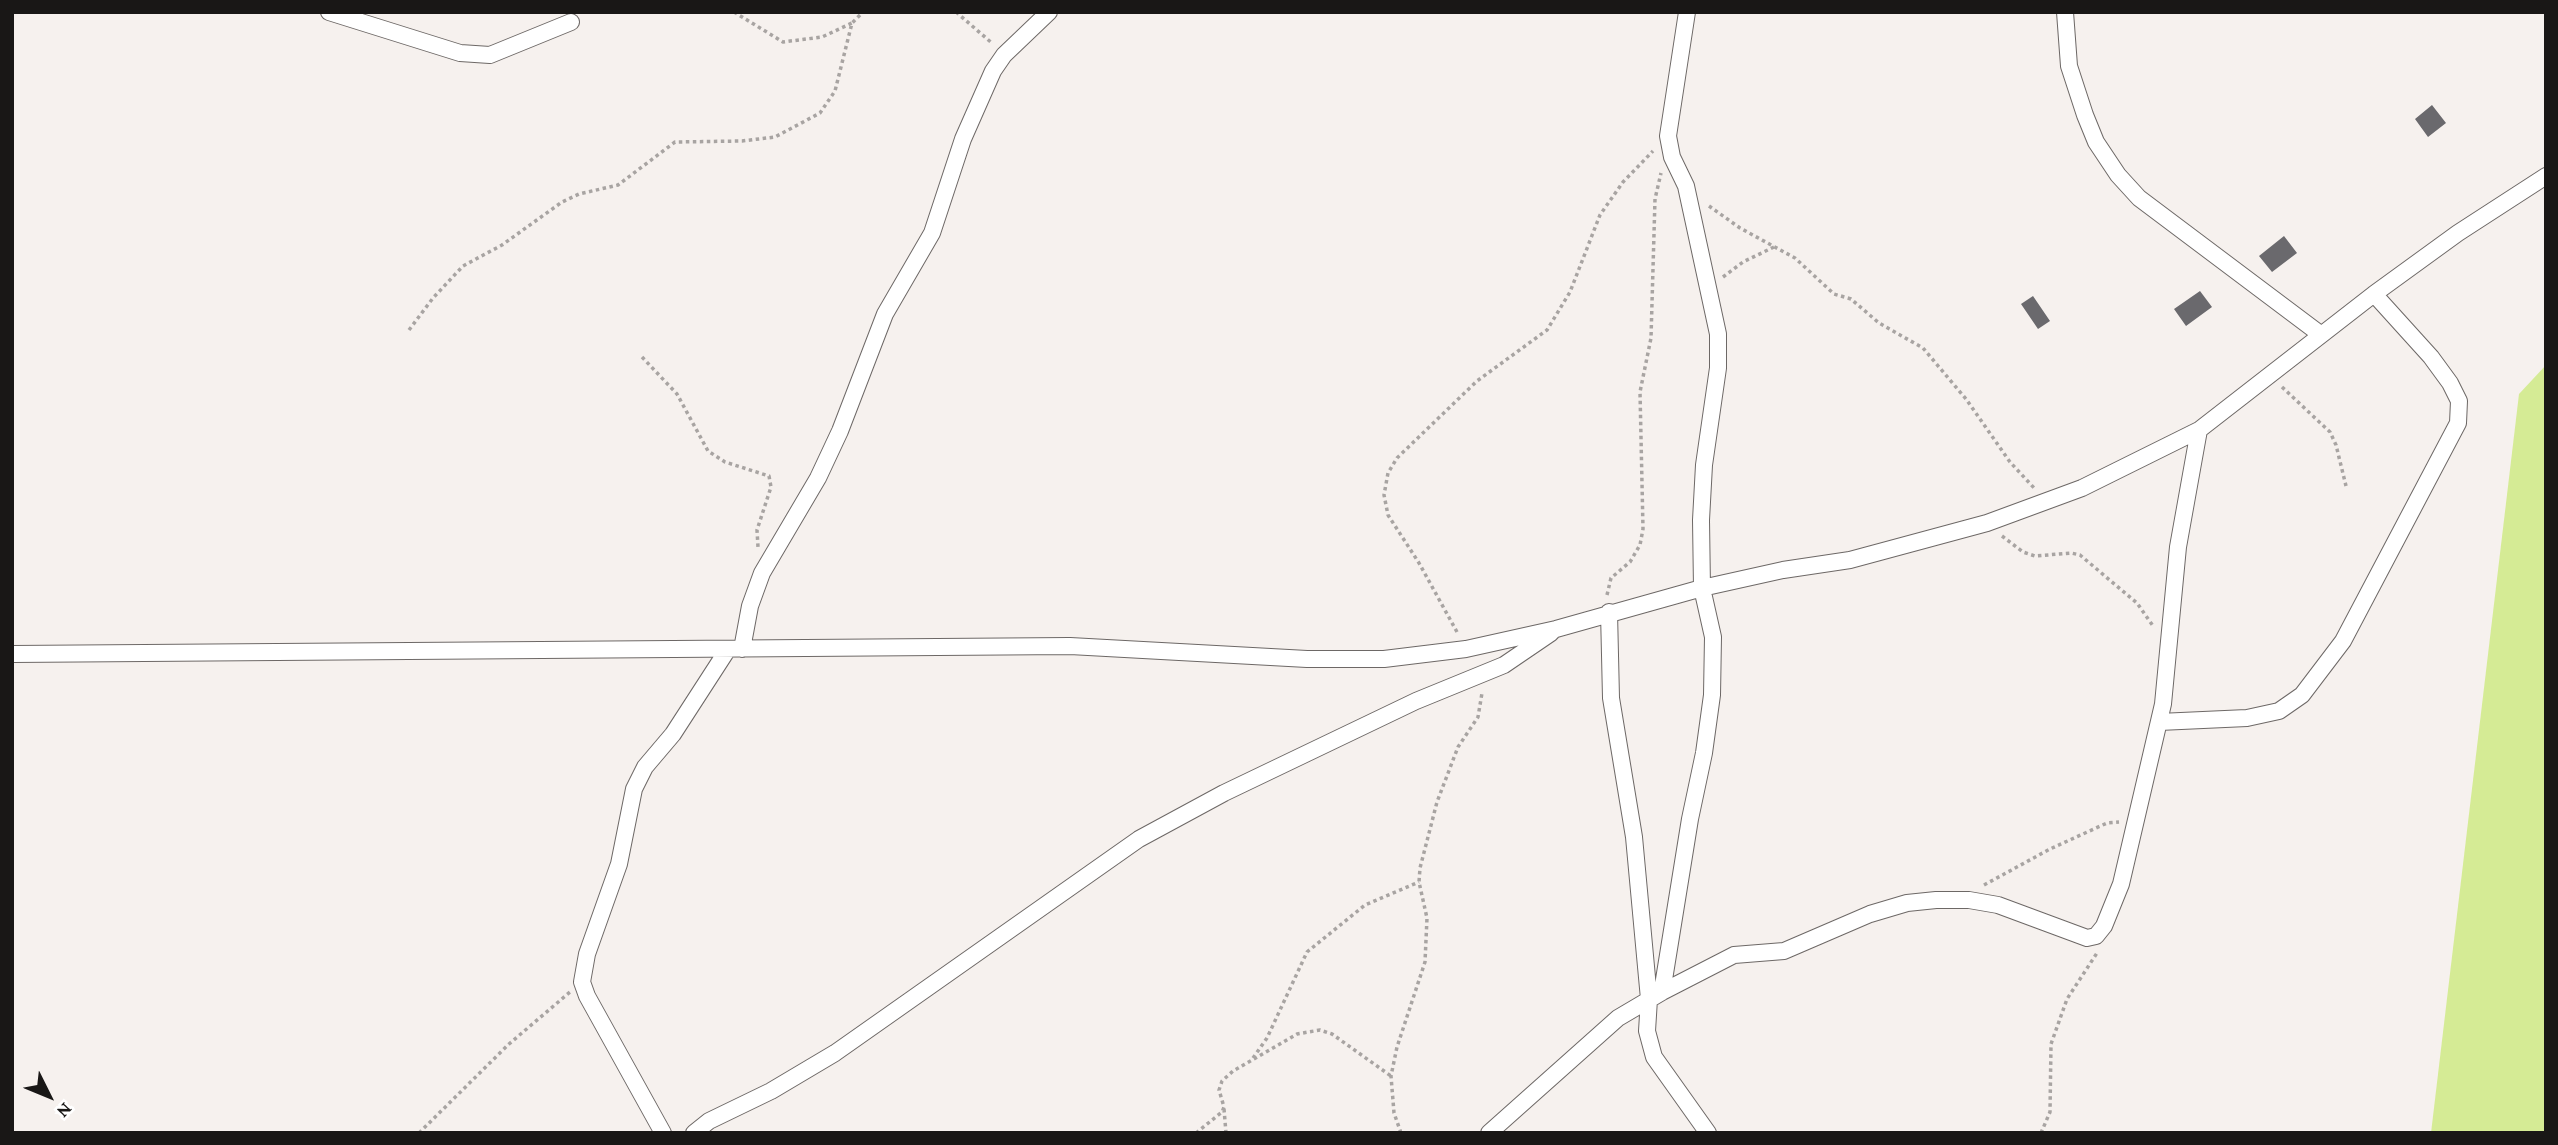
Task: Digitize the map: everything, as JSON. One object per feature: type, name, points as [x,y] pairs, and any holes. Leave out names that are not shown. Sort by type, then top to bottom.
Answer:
[{"type":"street","points":[[329,12],[460,53],[490,55],[571,22]]},
{"type":"street","points":[[663,1133],[587,996],[582,982],[587,954],[619,864],[634,789],[645,768],[735,649],[762,573],[818,478],[840,431],[885,314],[932,233],[963,139],[993,71],[1004,55],[1049,12]]},
{"type":"street","points":[[1687,12],[1668,136],[1672,157],[1686,186],[1718,334],[1718,368],[1704,465],[1702,588],[1713,637],[1712,695],[1704,753],[1647,1031],[1654,1057],[1708,1133]]},
{"type":"street","points":[[2065,12],[2068,66],[2096,142],[2118,175],[2139,198],[2320,334]]},
{"type":"street","points":[[12,654],[1070,646],[1307,659],[1384,659],[1466,649],[1556,629],[1702,588],[1783,570],[1850,560],[1987,523],[2047,503],[2199,430],[2374,294],[2458,233],[2546,176]]},
{"type":"street","points":[[2159,722],[2247,718],[2279,711],[2301,695],[2343,641],[2459,423],[2459,401],[2449,383],[2431,356],[2374,294]]},
{"type":"street","points":[[1489,1133],[1618,1018],[1655,995],[1734,956],[1784,951],[1870,914],[1907,904],[1950,900],[1998,905],[2087,938],[2096,936],[2104,926],[2121,884],[2159,722],[2166,684],[2167,646],[2182,521],[2199,430]]},
{"type":"street","points":[[1609,612],[1611,698],[1634,836],[1655,995]]},
{"type":"street","points":[[694,1133],[709,1121],[782,1085],[835,1053],[1139,839],[1224,793],[1416,701],[1479,676],[1524,653],[1556,629]]},
{"type":"path","points":[[734,12],[783,42],[822,37],[852,23],[863,12]]},
{"type":"path","points":[[957,12],[1004,55]]},
{"type":"path","points":[[409,330],[433,298],[473,259],[502,245],[570,198],[618,185],[675,142],[742,141],[775,137],[820,113],[835,91],[852,23]]},
{"type":"path","points":[[1466,649],[1419,563],[1388,515],[1384,495],[1388,473],[1397,458],[1477,381],[1547,330],[1570,292],[1601,215],[1623,182],[1668,136]]},
{"type":"path","points":[[1609,612],[1608,584],[1630,562],[1640,545],[1643,529],[1640,392],[1651,338],[1655,199],[1659,179],[1672,157]]},
{"type":"path","points":[[1686,186],[1723,217],[1795,258],[1834,294],[1851,299],[1880,323],[1923,348],[1966,399],[2010,462],[2047,503]]},
{"type":"path","points":[[1709,290],[1743,262],[1775,247]]},
{"type":"path","points":[[642,358],[677,394],[708,452],[725,463],[769,476],[772,487],[757,530],[762,573]]},
{"type":"path","points":[[2270,376],[2329,432],[2336,445],[2346,486]]},
{"type":"path","points":[[1987,523],[2009,542],[2035,556],[2071,553],[2090,561],[2137,603],[2167,646]]},
{"type":"path","points":[[1401,1133],[1394,1113],[1391,1076],[1397,1047],[1425,962],[1427,918],[1419,882],[1437,802],[1458,747],[1478,717],[1482,691],[1479,676]]},
{"type":"path","points":[[1950,900],[2107,823],[2136,822]]},
{"type":"path","points":[[1250,1062],[1267,1038],[1307,952],[1365,905],[1419,882]]},
{"type":"path","points":[[2041,1133],[2050,1112],[2051,1044],[2067,999],[2096,958],[2096,936]]},
{"type":"path","points":[[419,1133],[509,1045],[582,982]]},
{"type":"path","points":[[1226,1133],[1224,1107],[1219,1090],[1222,1081],[1233,1071],[1297,1034],[1320,1030],[1338,1038],[1391,1076]]},
{"type":"path","points":[[1196,1133],[1224,1107]]},
{"type":"green space","points":[[2546,365],[2546,1133],[2431,1133],[2519,394]]},
{"type":"building","points":[[2432,105],[2446,123],[2428,137],[2415,119]]},
{"type":"building","points":[[2284,236],[2297,253],[2272,272],[2259,256]]},
{"type":"building","points":[[2200,291],[2212,307],[2186,326],[2174,309]]},
{"type":"building","points":[[2033,296],[2050,321],[2038,329],[2021,304]]}]
